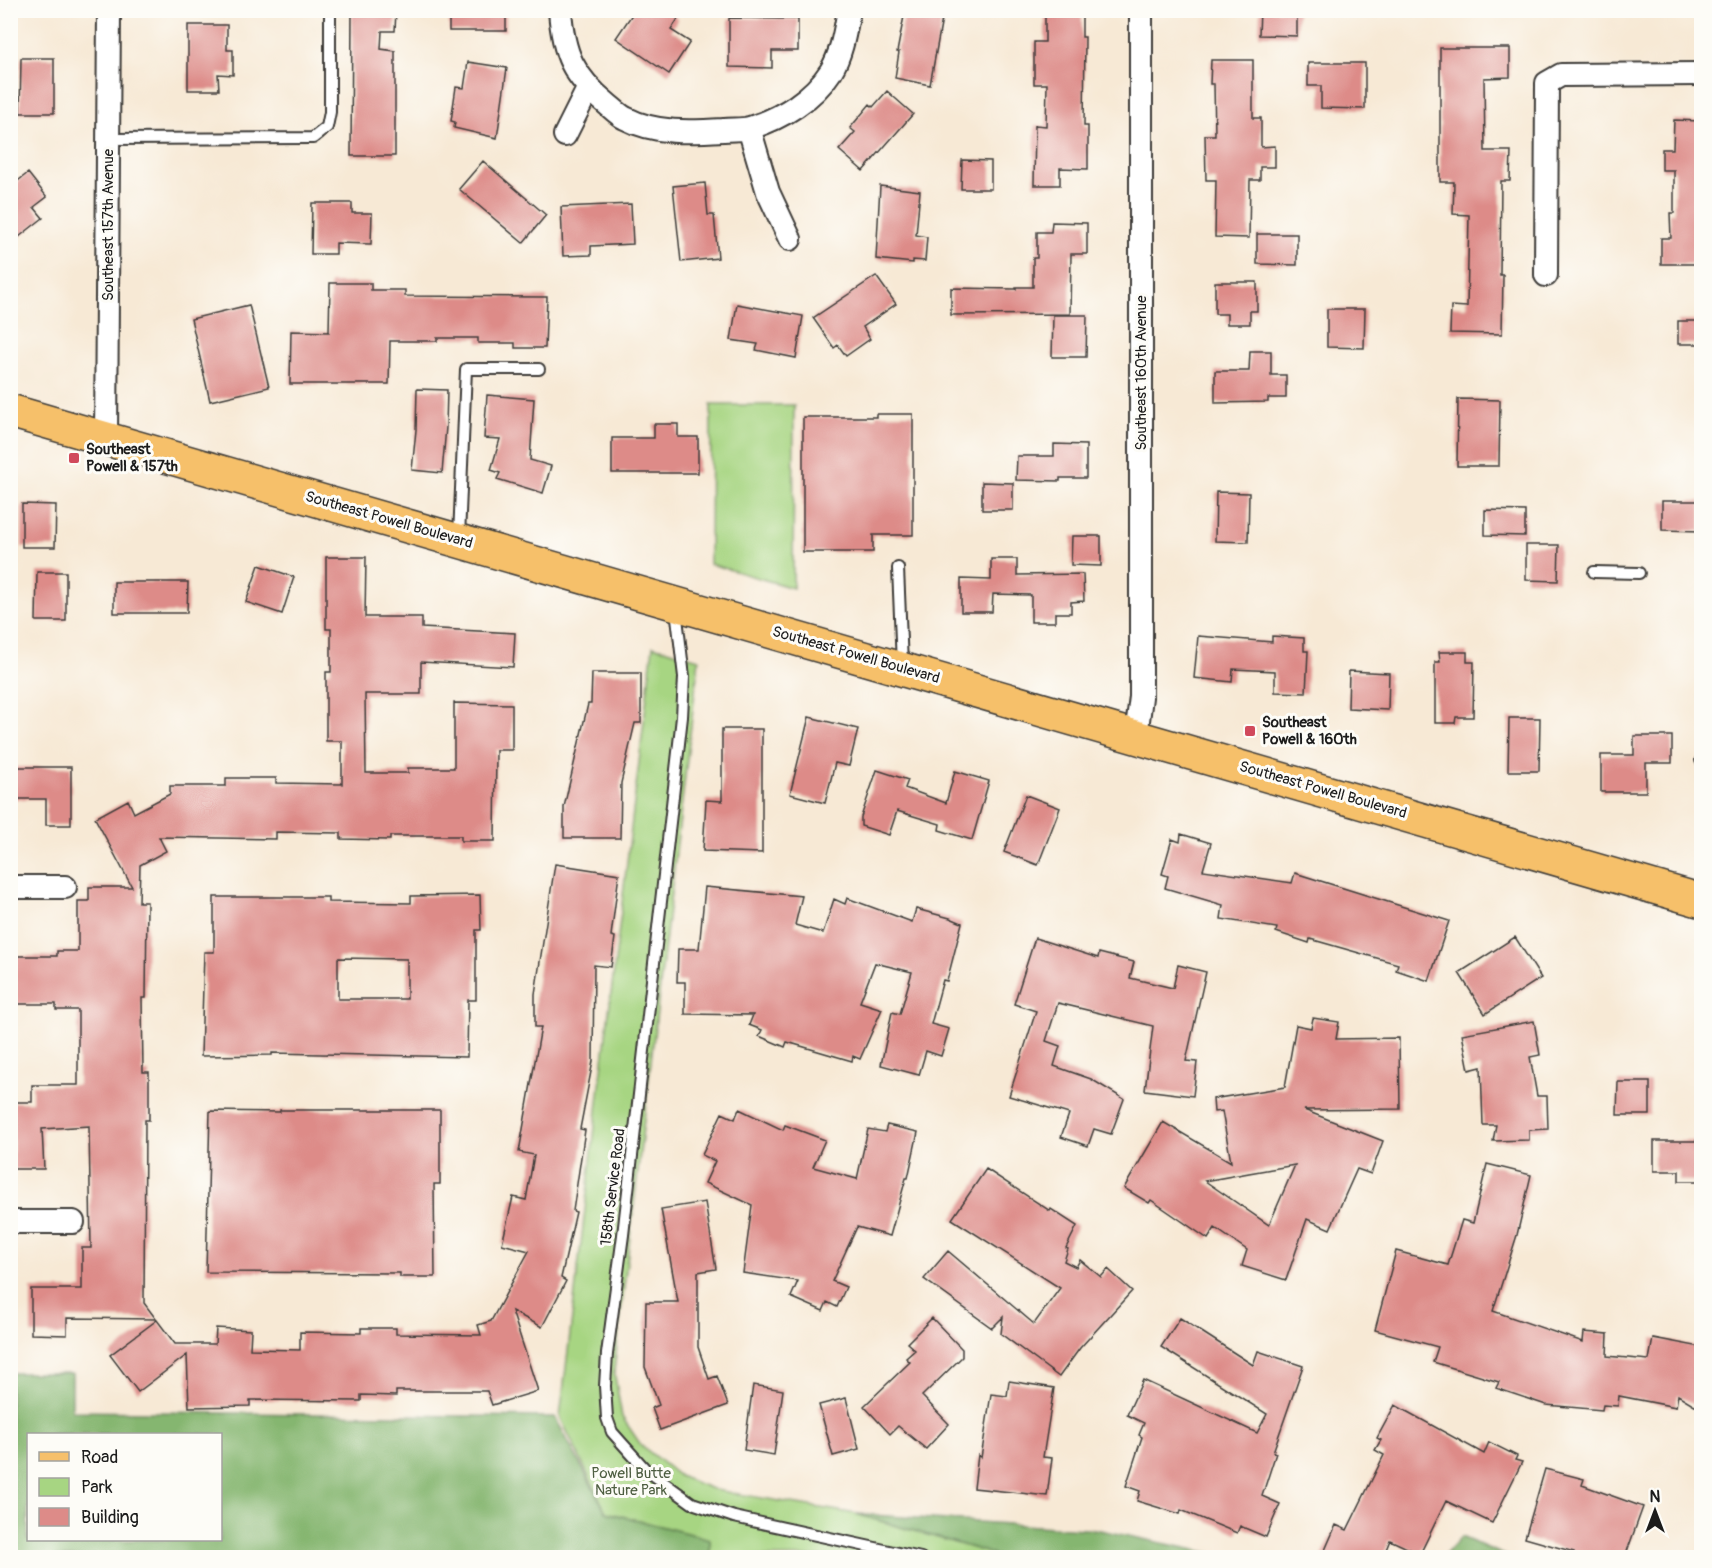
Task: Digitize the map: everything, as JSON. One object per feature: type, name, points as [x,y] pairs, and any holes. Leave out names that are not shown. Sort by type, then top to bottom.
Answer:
[{"type":"main road","name":"Southeast Powell Boulevard","points":[[10,411],[1701,901]]},
{"type":"street","name":"Southeast 157th Avenue","points":[[106,439],[109,10]]},
{"type":"street","points":[[560,10],[568,57],[588,89],[624,118],[654,129],[694,132],[749,128],[793,109],[810,96],[831,71],[843,44],[849,10]]},
{"type":"street","name":"Southeast 160th Avenue","points":[[1136,736],[1141,698],[1141,10]]},
{"type":"street","points":[[1546,275],[1547,83],[1561,75],[1701,74]]},
{"type":"street","points":[[565,135],[588,89]]},
{"type":"street","points":[[749,128],[768,192],[790,239]]},
{"type":"street","points":[[10,887],[65,887]]},
{"type":"street","points":[[10,1222],[73,1222]]},
{"type":"lane","points":[[108,139],[313,138],[327,127],[330,112],[330,10]]},
{"type":"lane","points":[[458,540],[466,369],[539,369]]},
{"type":"lane","points":[[898,568],[902,668]]},
{"type":"lane","points":[[1594,572],[1639,573]]},
{"type":"lane","name":"158th Service Road","points":[[676,603],[684,677],[682,717],[623,1235],[607,1354],[605,1386],[607,1418],[612,1432],[645,1468],[692,1503],[734,1517],[921,1557]]},
{"type":"green space","points":[[711,405],[794,405],[793,588],[710,564]]},
{"type":"green space","name":"Powell Butte Nature Park","points":[[653,646],[699,659],[614,1371],[622,1417],[641,1445],[679,1476],[715,1490],[856,1514],[1000,1557],[710,1557],[710,1539],[606,1512],[560,1417]]},
{"type":"green space","points":[[10,1373],[72,1373],[72,1411],[555,1417],[606,1512],[710,1539],[710,1557],[11,1557]]},
{"type":"green space","points":[[856,1514],[1100,1530],[1229,1557],[1000,1557]]},
{"type":"green space","points":[[1461,1537],[1509,1557],[1443,1557]]},
{"type":"building","points":[[352,10],[396,10],[395,31],[382,31],[381,49],[395,51],[395,156],[351,156]]},
{"type":"building","points":[[449,10],[506,10],[506,31],[449,31]]},
{"type":"building","points":[[635,10],[665,10],[678,19],[671,30],[690,42],[669,74],[616,38]]},
{"type":"building","points":[[1045,10],[1082,10],[1082,37],[1085,37],[1084,126],[1088,126],[1088,169],[1060,168],[1060,185],[1034,185],[1035,125],[1046,126],[1047,84],[1034,84],[1034,42],[1045,42]]},
{"type":"building","points":[[1260,10],[1297,10],[1297,36],[1259,35]]},
{"type":"building","points":[[905,11],[942,19],[930,85],[895,78],[899,52],[897,52]]},
{"type":"building","points":[[729,18],[798,19],[798,51],[772,51],[772,68],[729,67]]},
{"type":"building","points":[[188,25],[227,25],[227,50],[233,50],[233,75],[218,74],[219,90],[188,90]]},
{"type":"building","points":[[1440,48],[1510,48],[1510,77],[1484,78],[1485,151],[1511,151],[1510,181],[1501,181],[1502,334],[1450,333],[1451,306],[1467,307],[1469,215],[1453,214],[1454,182],[1440,182]]},
{"type":"building","points":[[21,58],[54,58],[54,113],[20,113]]},
{"type":"building","points":[[1211,60],[1253,60],[1253,118],[1261,118],[1261,147],[1275,146],[1275,167],[1260,167],[1260,180],[1250,180],[1249,238],[1215,237],[1216,180],[1206,180],[1205,135],[1215,135],[1214,84],[1210,84]]},
{"type":"building","points":[[468,62],[507,68],[497,138],[454,128],[455,122],[451,121],[456,87],[464,88]]},
{"type":"building","points":[[1308,63],[1365,63],[1365,109],[1321,108],[1321,86],[1308,86]]},
{"type":"building","points":[[887,91],[913,114],[863,171],[839,150],[855,132],[850,128],[870,104],[873,107]]},
{"type":"building","points":[[1674,120],[1701,121],[1701,264],[1661,264],[1661,238],[1671,238],[1670,213],[1674,213],[1674,170],[1662,170],[1662,149],[1673,149]]},
{"type":"building","points":[[962,160],[991,161],[991,189],[961,189]]},
{"type":"building","points":[[483,161],[546,215],[523,243],[459,189]]},
{"type":"building","points":[[28,173],[47,197],[34,207],[43,218],[10,244],[10,187]]},
{"type":"building","points":[[705,183],[708,215],[714,215],[718,258],[681,262],[673,186]]},
{"type":"building","points":[[880,186],[920,191],[916,235],[927,237],[925,261],[913,260],[913,263],[876,259]]},
{"type":"building","points":[[312,203],[352,203],[352,213],[372,213],[371,244],[336,243],[336,254],[311,254]]},
{"type":"building","points":[[631,204],[633,244],[591,246],[591,255],[563,256],[561,207]]},
{"type":"building","points":[[1052,222],[1087,223],[1087,254],[1071,254],[1070,314],[951,315],[951,288],[1033,287],[1033,258],[1037,258],[1037,232],[1051,232]]},
{"type":"building","points":[[1257,234],[1297,234],[1297,265],[1257,264]]},
{"type":"building","points":[[876,276],[896,304],[863,327],[870,339],[846,356],[838,345],[834,348],[813,318]]},
{"type":"building","points":[[1215,282],[1257,282],[1257,311],[1250,311],[1250,324],[1227,324],[1227,314],[1215,314]]},
{"type":"building","points":[[330,283],[371,283],[371,290],[405,290],[405,296],[547,297],[545,348],[515,348],[515,343],[478,343],[478,338],[390,341],[389,384],[290,384],[291,331],[329,332]]},
{"type":"building","points":[[737,304],[803,316],[796,358],[756,350],[758,344],[731,340]]},
{"type":"building","points":[[249,305],[269,387],[210,401],[191,319]]},
{"type":"building","points":[[1327,309],[1365,309],[1364,348],[1327,347]]},
{"type":"building","points":[[1053,315],[1087,315],[1086,357],[1052,357]]},
{"type":"building","points":[[1678,321],[1701,321],[1701,344],[1678,344]]},
{"type":"building","points":[[1250,351],[1271,351],[1271,375],[1286,375],[1286,398],[1268,398],[1268,402],[1215,403],[1215,371],[1249,371]]},
{"type":"building","points":[[417,389],[447,390],[442,473],[412,470]]},
{"type":"building","points":[[487,395],[534,399],[530,460],[551,466],[543,493],[497,479],[500,473],[491,470],[500,439],[484,438]]},
{"type":"building","points":[[1458,399],[1500,400],[1499,466],[1457,466]]},
{"type":"building","points":[[876,414],[913,414],[913,535],[873,535],[873,552],[803,552],[803,417],[876,417]]},
{"type":"building","points":[[654,424],[678,424],[678,437],[698,437],[698,473],[612,473],[612,438],[654,438]]},
{"type":"building","points":[[1054,444],[1086,445],[1086,478],[1060,478],[1060,481],[1016,480],[1017,456],[1054,456]]},
{"type":"building","points":[[982,482],[1013,483],[1013,510],[982,510]]},
{"type":"building","points":[[1216,492],[1249,493],[1248,542],[1215,541]]},
{"type":"building","points":[[1662,501],[1701,501],[1701,531],[1662,530]]},
{"type":"building","points":[[22,504],[56,505],[55,547],[22,547]]},
{"type":"building","points":[[1485,510],[1525,511],[1525,536],[1485,535]]},
{"type":"building","points":[[1072,536],[1101,536],[1101,566],[1071,565]]},
{"type":"building","points":[[1526,545],[1559,545],[1558,581],[1526,580]]},
{"type":"building","points":[[326,557],[366,557],[365,617],[422,617],[422,628],[515,633],[513,667],[421,662],[421,694],[365,694],[366,773],[408,773],[408,768],[454,768],[454,703],[512,704],[512,750],[496,750],[495,841],[461,841],[461,836],[390,836],[390,840],[341,839],[341,833],[276,832],[276,839],[159,837],[166,851],[140,865],[139,902],[147,902],[146,998],[142,998],[143,1072],[149,1072],[149,1120],[145,1120],[144,1303],[156,1319],[67,1318],[67,1335],[31,1334],[31,1289],[82,1289],[82,1248],[91,1248],[89,1126],[42,1129],[44,1169],[13,1169],[13,1102],[32,1102],[32,1085],[78,1085],[78,1010],[56,1010],[56,1004],[12,1004],[13,956],[57,956],[57,951],[78,951],[78,901],[89,901],[89,887],[132,887],[95,818],[128,800],[134,813],[170,794],[170,786],[226,786],[226,778],[276,778],[276,783],[342,784],[342,741],[326,741],[326,672],[331,672],[331,629],[326,629]]},
{"type":"building","points":[[991,559],[1017,559],[1017,575],[1083,574],[1084,601],[1071,602],[1071,613],[1055,613],[1055,622],[1031,622],[1031,595],[993,594],[992,612],[961,612],[961,579],[991,580]]},
{"type":"building","points":[[259,565],[294,577],[282,614],[246,602]]},
{"type":"building","points":[[37,572],[66,572],[66,621],[36,621]]},
{"type":"building","points":[[114,582],[188,582],[187,613],[114,613]]},
{"type":"building","points":[[1198,636],[1272,642],[1272,636],[1304,638],[1304,651],[1308,651],[1306,693],[1275,692],[1275,671],[1233,669],[1232,682],[1194,678]]},
{"type":"building","points":[[1439,652],[1467,652],[1467,662],[1474,662],[1473,717],[1456,717],[1455,723],[1435,723],[1435,662],[1440,662]]},
{"type":"building","points":[[1349,671],[1389,673],[1388,710],[1348,708]]},
{"type":"building","points":[[592,673],[641,673],[641,723],[635,723],[621,783],[620,838],[564,838],[564,807],[588,704],[591,704]]},
{"type":"building","points":[[809,717],[858,729],[849,766],[835,763],[825,803],[790,794]]},
{"type":"building","points":[[1509,718],[1540,718],[1539,771],[1508,771]]},
{"type":"building","points":[[722,729],[762,729],[762,853],[703,851],[706,800],[722,801]]},
{"type":"building","points":[[1634,736],[1672,736],[1672,763],[1646,763],[1646,792],[1601,792],[1601,755],[1634,755]]},
{"type":"building","points":[[11,767],[71,767],[71,825],[46,825],[46,799],[10,799]]},
{"type":"building","points":[[877,770],[908,780],[905,788],[946,803],[955,771],[989,781],[972,840],[939,830],[940,824],[897,811],[889,835],[861,826],[861,817]]},
{"type":"building","points":[[1026,795],[1060,808],[1038,865],[1004,852]]},
{"type":"building","points":[[1181,834],[1211,843],[1203,870],[1292,883],[1295,873],[1449,921],[1429,981],[1396,970],[1398,964],[1310,939],[1309,943],[1276,932],[1277,928],[1221,919],[1223,905],[1165,888],[1168,876],[1162,874],[1172,839],[1180,842]]},
{"type":"building","points":[[555,864],[619,874],[611,936],[615,937],[611,967],[594,965],[593,1061],[580,1129],[585,1130],[573,1211],[576,1212],[561,1278],[566,1281],[542,1327],[512,1311],[538,1391],[492,1405],[487,1391],[396,1391],[396,1396],[361,1395],[361,1401],[250,1400],[250,1406],[189,1407],[187,1355],[138,1392],[110,1355],[157,1320],[175,1344],[215,1344],[216,1328],[251,1330],[250,1349],[300,1350],[300,1332],[361,1333],[361,1328],[396,1328],[396,1334],[481,1335],[478,1325],[491,1321],[529,1251],[502,1244],[513,1197],[526,1200],[534,1155],[519,1152],[541,1027],[535,1027],[535,994]]},
{"type":"building","points":[[705,887],[802,896],[795,925],[823,933],[834,899],[845,904],[847,898],[912,922],[916,909],[962,923],[947,981],[943,980],[931,1024],[949,1029],[941,1056],[926,1051],[919,1075],[881,1065],[892,1012],[900,1014],[912,972],[875,963],[860,1002],[882,1009],[860,1059],[853,1056],[852,1061],[787,1042],[785,1047],[759,1036],[762,1030],[749,1025],[753,1015],[685,1014],[685,982],[677,982],[678,949],[699,949]]},
{"type":"building","points":[[480,895],[481,930],[476,930],[476,1000],[468,1000],[467,1057],[272,1053],[272,1055],[201,1056],[204,952],[214,952],[214,897],[328,897],[328,902],[411,903],[411,896]],"holes":[[[338,958],[407,959],[407,999],[338,999]]]},
{"type":"building","points":[[1515,937],[1541,978],[1485,1014],[1459,973]]},
{"type":"building","points":[[1035,938],[1098,958],[1099,953],[1134,962],[1130,978],[1173,988],[1178,965],[1206,972],[1186,1061],[1197,1062],[1193,1096],[1145,1090],[1153,1026],[1058,1003],[1046,1041],[1060,1046],[1054,1066],[1091,1079],[1124,1099],[1111,1134],[1094,1129],[1088,1146],[1061,1137],[1069,1114],[1009,1096],[1036,1011],[1014,1004]]},
{"type":"building","points":[[1313,1018],[1339,1022],[1336,1039],[1399,1038],[1400,1109],[1304,1110],[1383,1141],[1371,1174],[1357,1169],[1330,1229],[1307,1219],[1286,1280],[1242,1266],[1247,1250],[1215,1228],[1208,1239],[1151,1200],[1149,1203],[1124,1188],[1163,1122],[1231,1162],[1222,1111],[1214,1112],[1213,1099],[1285,1087],[1296,1025],[1311,1028]],"holes":[[[1295,1165],[1269,1225],[1205,1181]]]},
{"type":"building","points":[[1534,1021],[1540,1055],[1530,1057],[1537,1096],[1547,1096],[1548,1129],[1529,1130],[1529,1140],[1493,1141],[1496,1125],[1483,1125],[1481,1067],[1469,1070],[1462,1034]]},
{"type":"building","points":[[1618,1082],[1650,1082],[1650,1115],[1617,1115]]},
{"type":"building","points":[[739,1109],[783,1130],[785,1125],[825,1140],[813,1167],[857,1179],[868,1129],[885,1132],[887,1125],[918,1132],[908,1178],[906,1178],[890,1236],[857,1227],[832,1281],[846,1287],[837,1307],[827,1302],[823,1311],[791,1297],[798,1281],[743,1273],[752,1205],[705,1183],[715,1161],[702,1155],[722,1113],[735,1119]]},
{"type":"building","points":[[280,1110],[440,1110],[440,1184],[434,1184],[435,1277],[400,1277],[400,1273],[206,1272],[210,1111],[280,1112]]},
{"type":"building","points":[[1654,1141],[1701,1141],[1701,1181],[1679,1181],[1679,1171],[1654,1171]]},
{"type":"building","points":[[1487,1164],[1531,1175],[1517,1235],[1493,1311],[1583,1342],[1584,1332],[1608,1334],[1607,1356],[1649,1360],[1653,1338],[1701,1347],[1701,1409],[1678,1395],[1676,1407],[1619,1396],[1618,1406],[1603,1405],[1602,1410],[1546,1405],[1496,1388],[1499,1382],[1433,1362],[1438,1347],[1375,1330],[1396,1251],[1448,1265],[1462,1220],[1473,1223]]},
{"type":"building","points":[[986,1169],[1077,1226],[1066,1248],[1068,1249],[1064,1261],[1076,1267],[1080,1260],[1101,1277],[1108,1269],[1132,1291],[1080,1348],[1059,1377],[1001,1334],[1003,1317],[992,1328],[924,1279],[948,1251],[1034,1324],[1060,1288],[952,1219]]},
{"type":"building","points":[[705,1202],[716,1269],[698,1272],[698,1347],[709,1379],[717,1376],[728,1405],[660,1430],[652,1408],[659,1405],[645,1367],[646,1302],[678,1302],[661,1209]]},
{"type":"building","points":[[932,1318],[962,1349],[962,1357],[922,1396],[949,1424],[926,1449],[898,1426],[890,1434],[864,1406],[910,1362],[906,1358],[915,1350],[907,1343]]},
{"type":"building","points":[[1180,1318],[1253,1365],[1258,1351],[1303,1366],[1273,1452],[1276,1453],[1262,1496],[1280,1504],[1266,1537],[1240,1526],[1237,1533],[1181,1510],[1180,1514],[1137,1501],[1140,1491],[1126,1486],[1142,1437],[1139,1435],[1144,1423],[1127,1415],[1143,1380],[1257,1433],[1267,1414],[1161,1347]]},
{"type":"building","points":[[1009,1381],[1054,1388],[1043,1457],[1052,1458],[1047,1496],[974,1488],[978,1455],[981,1458],[991,1394],[1007,1396]]},
{"type":"building","points":[[753,1385],[783,1390],[774,1455],[744,1450]]},
{"type":"building","points":[[846,1398],[859,1449],[833,1456],[819,1405]]},
{"type":"building","points":[[1395,1405],[1484,1454],[1489,1442],[1517,1456],[1515,1460],[1522,1462],[1492,1523],[1446,1501],[1420,1554],[1390,1540],[1383,1557],[1322,1557],[1336,1525],[1347,1530],[1384,1455],[1375,1450],[1381,1440],[1377,1438]]},
{"type":"building","points":[[1545,1469],[1584,1479],[1582,1485],[1643,1507],[1625,1557],[1572,1557],[1574,1552],[1525,1538]]},
{"type":"place","name":"Southeast Powell & 157th","points":[[74,458]]},
{"type":"place","name":"Southeast Powell & 160th","points":[[1250,731]]}]
